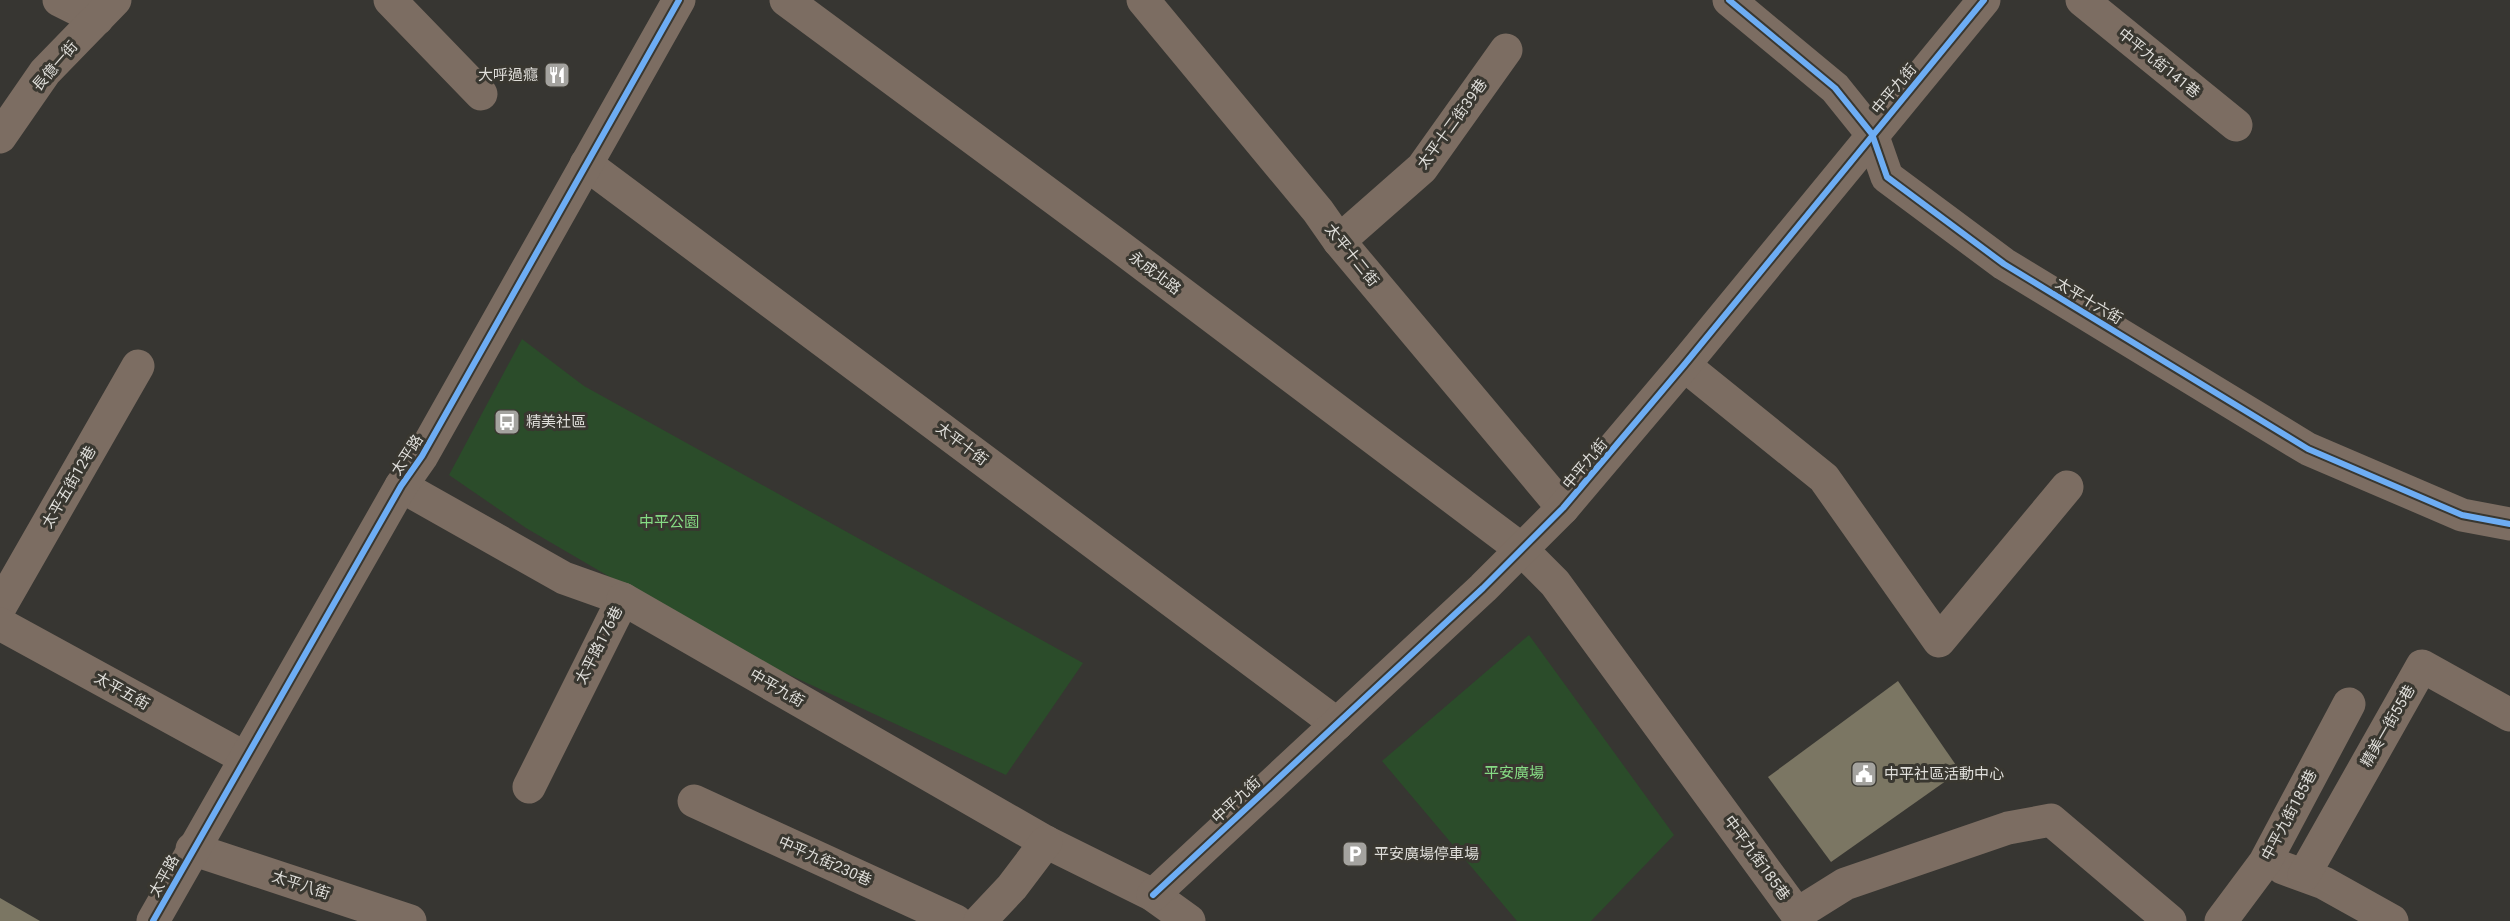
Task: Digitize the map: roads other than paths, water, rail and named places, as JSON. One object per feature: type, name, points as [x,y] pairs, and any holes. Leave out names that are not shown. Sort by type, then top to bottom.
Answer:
[{"type":"street","points":[[59,0],[106,10]]},
{"type":"street","points":[[390,0],[481,94]]},
{"type":"street","name":"太平路","points":[[153,921],[401,486],[422,456],[679,0]]},
{"type":"street","name":"永成北路","points":[[786,0],[1116,244],[1521,549]]},
{"type":"street","name":"太平十六街","points":[[1729,0],[1835,88],[1872,134],[1887,177],[2004,264],[2308,450],[2462,515],[2510,524]]},
{"type":"street","name":"中平九街","points":[[1153,895],[1483,588],[1563,508],[1684,365],[1984,0]]},
{"type":"street","name":"中平九街141巷","points":[[2082,0],[2236,125]]},
{"type":"street","name":"太平十二街","points":[[1158,6],[1340,241],[1563,508]]},
{"type":"street","name":"長億一街","points":[[0,137],[45,72],[106,10]]},
{"type":"street","name":"太平十二街39巷","points":[[1340,241],[1422,168],[1506,50]]},
{"type":"street","name":"太平十街","points":[[586,164],[1337,724]]},
{"type":"street","points":[[1684,365],[1824,478],[1940,641],[2067,487]]},
{"type":"street","name":"太平五街12巷","points":[[0,607],[138,366]]},
{"type":"street","name":"太平路176巷","points":[[401,486],[564,578],[623,599],[529,786]]},
{"type":"street","name":"中平九街185巷","points":[[1521,549],[1554,583],[1798,917],[1845,884],[2008,828],[2051,820],[2170,921]]},
{"type":"street","name":"中平九街","points":[[623,599],[1046,842],[1153,895],[1189,921]]},
{"type":"street","name":"太平五街","points":[[0,624],[244,758]]},
{"type":"street","name":"精美一街55巷","points":[[2304,875],[2422,666],[2510,715]]},
{"type":"street","name":"中平九街185巷","points":[[2221,921],[2265,862],[2349,704]]},
{"type":"street","name":"中平九街230巷","points":[[694,801],[956,921]]},
{"type":"street","points":[[980,921],[1012,887],[1046,842]]},
{"type":"street","name":"太平八街","points":[[192,849],[410,921]]},
{"type":"street","points":[[2265,862],[2324,883],[2392,921]]},
{"type":"place","name":"大呼過癮","points":[[557,75]]},
{"type":"place","name":"精美社區","points":[[507,422]]},
{"type":"place","name":"中平社區活動中心","points":[[1864,774]]},
{"type":"place","name":"平安廣場停車場","points":[[1355,854]]},
{"type":"park label","name":"中平公園","points":[[669,522]]},
{"type":"park label","name":"平安廣場","points":[[1514,773]]}]
